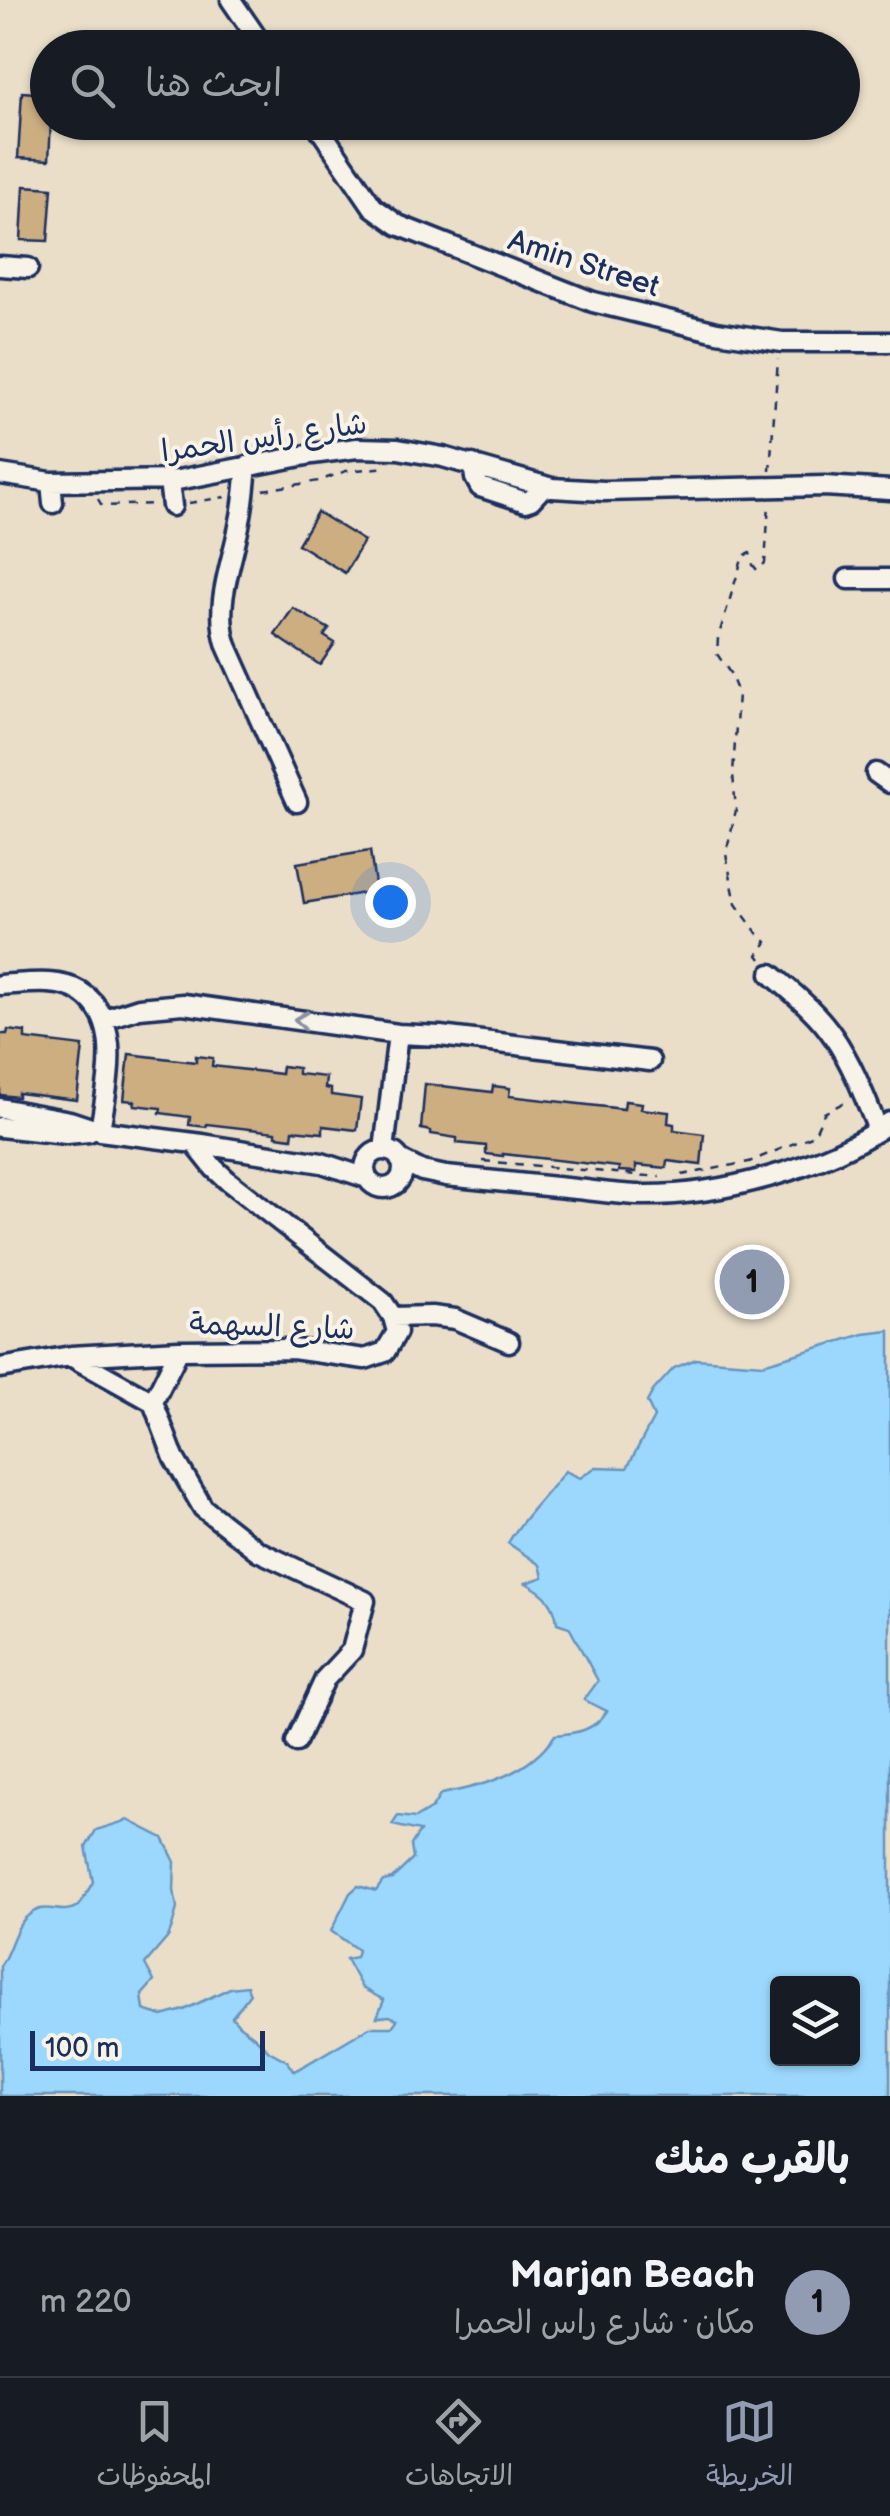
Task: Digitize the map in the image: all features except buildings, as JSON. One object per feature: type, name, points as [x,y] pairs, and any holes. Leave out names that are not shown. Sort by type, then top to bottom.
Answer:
[{"type":"street","points":[[231,0],[252,30]]},
{"type":"street","name":"Amin Street","points":[[327,140],[373,207],[398,225],[592,302],[717,332],[782,342],[890,342]]},
{"type":"street","points":[[0,266],[28,268]]},
{"type":"street","name":"شارع رأس الحمرا","points":[[0,474],[51,482],[169,480],[356,448],[398,449],[472,464],[544,486],[604,490],[824,486],[890,490]]},
{"type":"street","points":[[247,466],[220,621],[222,634],[297,802]]},
{"type":"street","points":[[169,480],[172,505]]},
{"type":"street","points":[[51,482],[53,503]]},
{"type":"street","points":[[848,579],[890,579]]},
{"type":"street","points":[[0,1108],[70,1121],[100,1131],[322,1163],[380,1162],[446,1176],[638,1195],[722,1189],[781,1174],[884,1126],[833,1035],[772,974]]},
{"type":"street","points":[[0,984],[60,985],[78,990],[105,1019],[108,1070],[100,1131]]},
{"type":"street","points":[[105,1019],[139,1008],[183,1004],[398,1034],[650,1061]]},
{"type":"street","points":[[398,1034],[376,1186],[446,1176]]},
{"type":"street","points":[[0,1127],[66,1134],[100,1131]]},
{"type":"street","name":"شارع السهمة","points":[[0,1368],[71,1356],[179,1350],[293,1348],[364,1358],[385,1352],[397,1332],[394,1317],[383,1302],[228,1180],[198,1144]]},
{"type":"street","points":[[380,1162],[402,1173],[396,1184]]},
{"type":"street","points":[[394,1317],[455,1319],[510,1342]]},
{"type":"street","points":[[152,1402],[179,1350]]},
{"type":"street","points":[[71,1356],[152,1402],[174,1458],[202,1508],[258,1552],[366,1602],[352,1650],[325,1679],[296,1742]]},
{"type":"path","points":[[772,974],[758,955],[767,942],[736,904],[730,879],[726,854],[736,810],[733,774],[738,693],[717,654],[742,556],[750,553],[758,570],[765,564],[778,352]]},
{"type":"path","points":[[86,481],[102,506],[172,505],[319,480],[346,471],[385,469],[398,460]]},
{"type":"path","points":[[481,1161],[670,1178],[749,1162],[814,1135],[824,1113],[863,1092]]},
{"type":"water","points":[[890,1331],[890,2096],[0,2096],[0,1966],[19,1926],[31,1913],[43,1908],[66,1910],[79,1906],[93,1882],[86,1847],[96,1830],[128,1820],[163,1838],[175,1862],[177,1908],[168,1937],[145,1964],[154,1981],[142,1995],[144,2010],[162,2016],[230,1988],[247,1986],[250,1994],[232,2017],[295,2071],[370,2027],[392,2027],[397,2020],[377,2017],[384,2000],[362,1988],[346,1959],[356,1957],[358,1950],[331,1931],[350,1893],[358,1886],[376,1891],[413,1859],[411,1845],[420,1831],[392,1825],[398,1816],[415,1818],[432,1808],[441,1794],[505,1776],[533,1759],[555,1735],[584,1730],[607,1711],[584,1700],[598,1681],[569,1627],[557,1623],[548,1599],[526,1583],[543,1577],[540,1565],[508,1543],[565,1471],[580,1478],[596,1467],[627,1468],[654,1417],[647,1402],[674,1368],[696,1359],[763,1364],[864,1334]]},
{"type":"place","name":"Marjan Beach","points":[[752,1282]]}]
